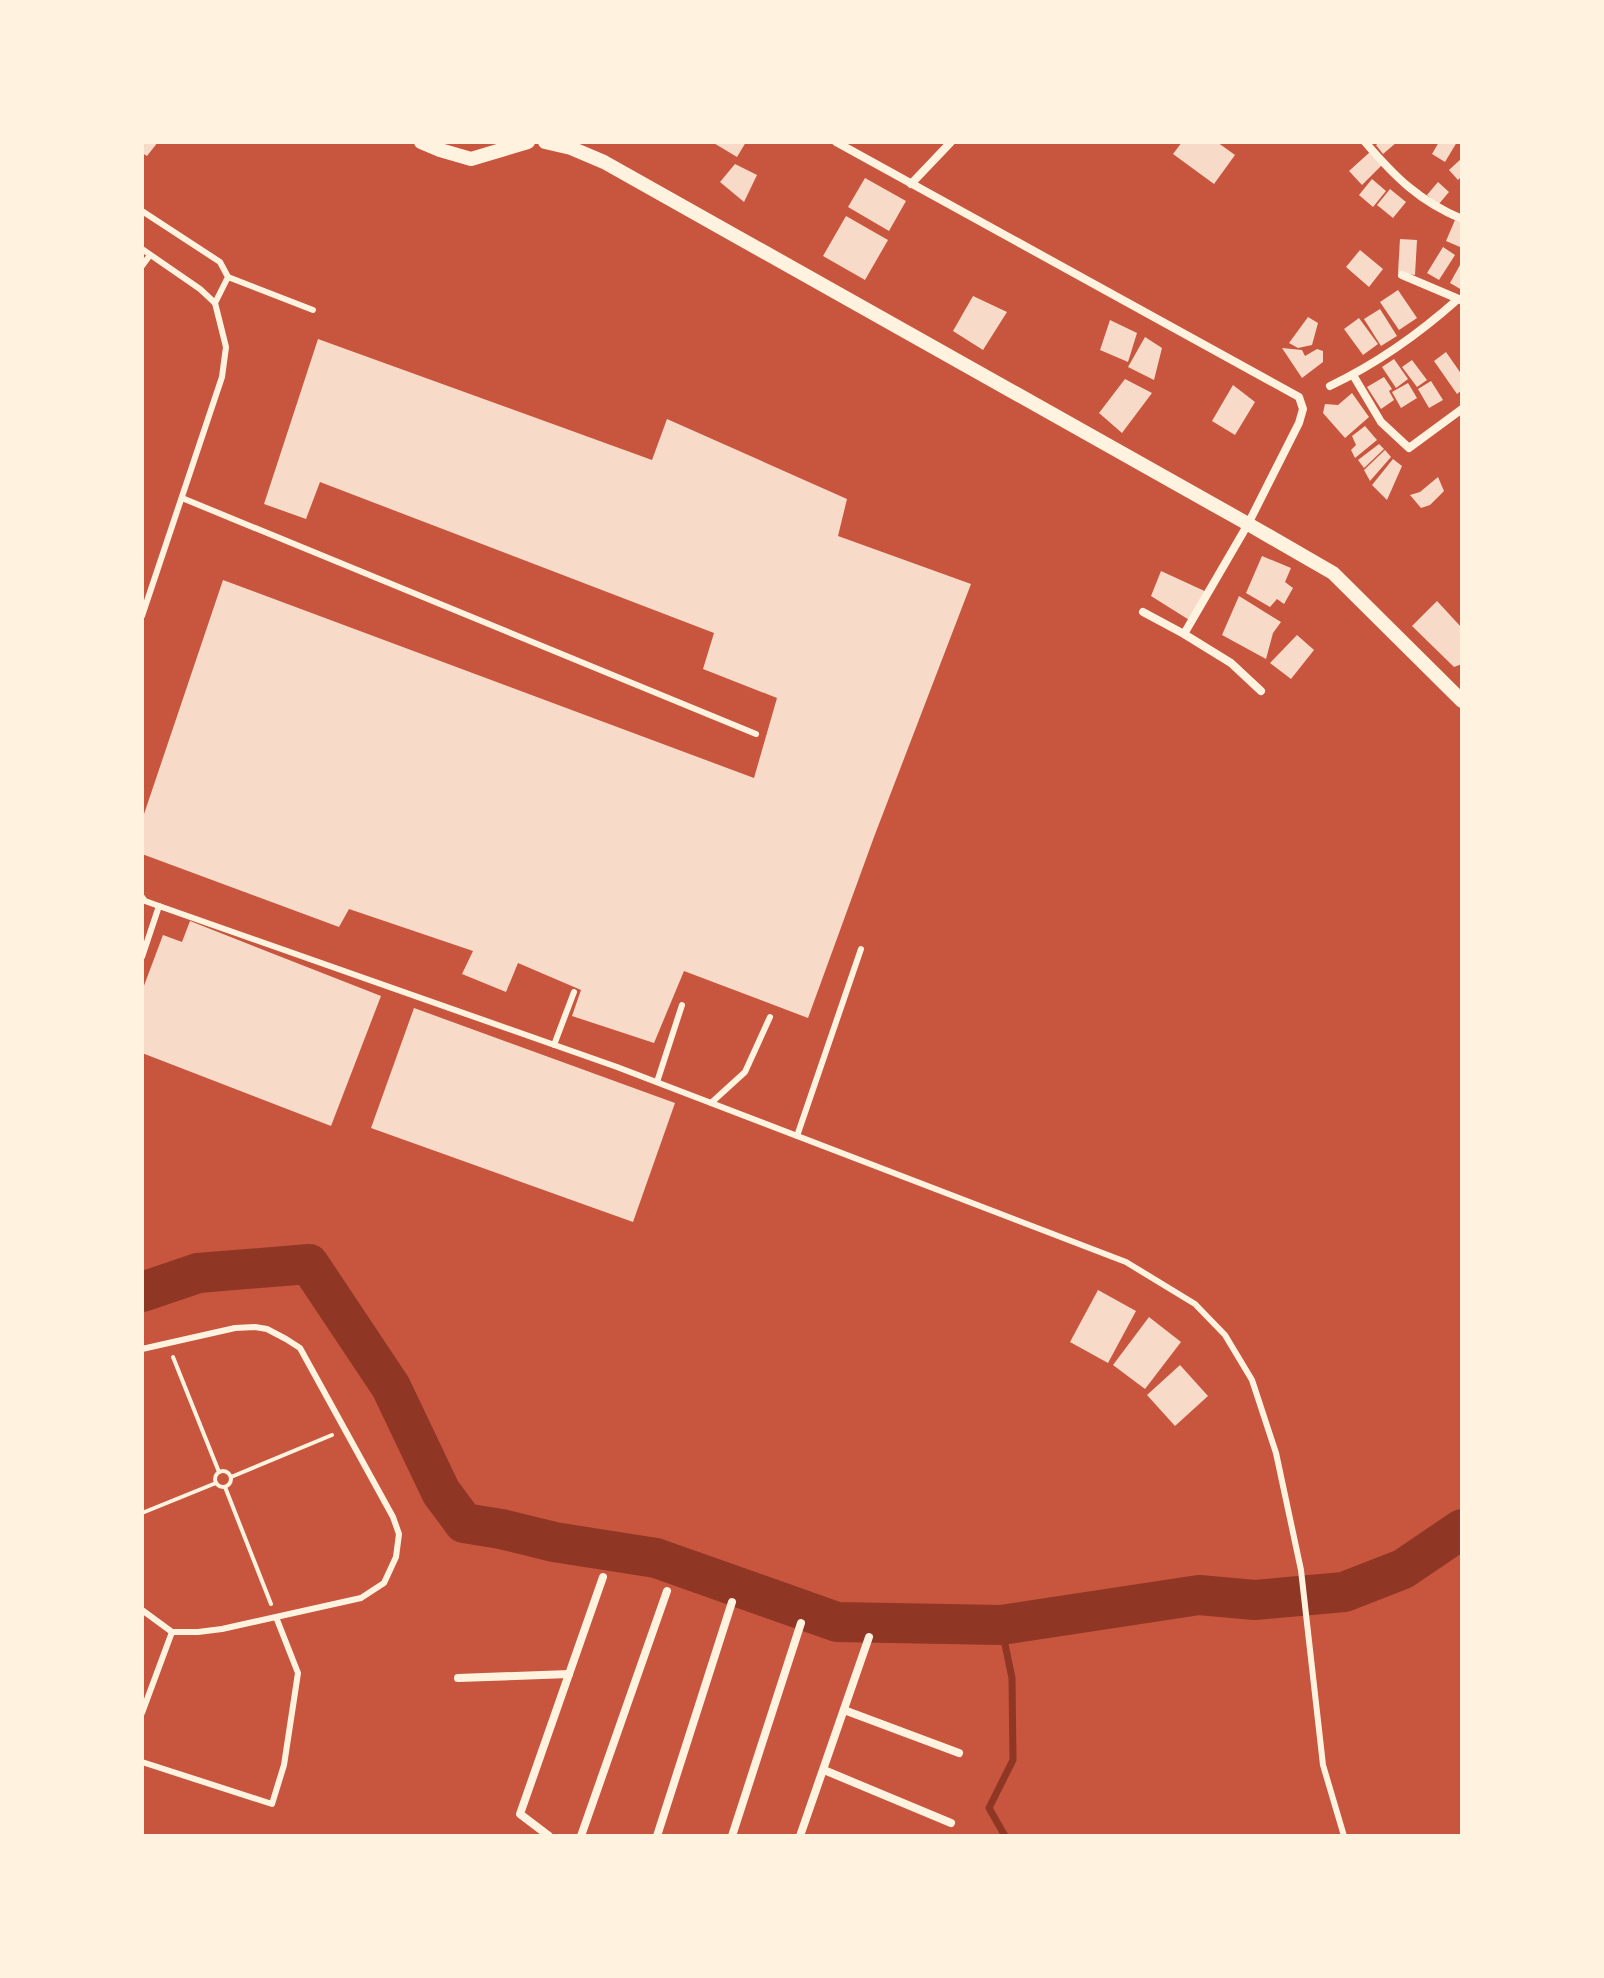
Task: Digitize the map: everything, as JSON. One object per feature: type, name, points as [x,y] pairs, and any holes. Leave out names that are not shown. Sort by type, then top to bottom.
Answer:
[{"type":"street","points":[[421,142],[471,159],[528,142]]},
{"type":"street","points":[[545,142],[573,145],[1333,573],[1462,701]]},
{"type":"street","points":[[836,142],[1299,397],[1303,409],[1299,423],[1248,524],[1184,634]]},
{"type":"street","points":[[911,184],[951,142]]},
{"type":"street","points":[[1365,142],[1407,188],[1442,211],[1462,219]]},
{"type":"street","points":[[1330,386],[1353,375],[1433,322],[1460,300],[1402,275]]},
{"type":"street","points":[[1353,375],[1381,422],[1409,448],[1462,409]]},
{"type":"street","points":[[1143,612],[1231,663],[1261,691]]},
{"type":"street","points":[[549,1836],[520,1814],[603,1577]]},
{"type":"street","points":[[581,1836],[667,1591]]},
{"type":"street","points":[[657,1836],[732,1602]]},
{"type":"street","points":[[732,1836],[801,1623]]},
{"type":"street","points":[[802,1835],[869,1637]]},
{"type":"street","points":[[458,1678],[569,1674]]},
{"type":"street","points":[[844,1710],[959,1753]]},
{"type":"street","points":[[824,1770],[951,1823]]},
{"type":"lane","points":[[142,211],[220,262],[228,277],[313,310]]},
{"type":"lane","points":[[142,249],[215,303],[226,347],[222,377],[142,616]]},
{"type":"lane","points":[[142,266],[150,255]]},
{"type":"lane","points":[[215,303],[228,277]]},
{"type":"lane","points":[[182,498],[756,734]]},
{"type":"lane","points":[[142,897],[145,901],[657,1082],[1126,1262],[1195,1304],[1225,1335],[1252,1380],[1276,1453],[1301,1570],[1323,1765],[1344,1836]]},
{"type":"lane","points":[[142,957],[159,906]]},
{"type":"lane","points":[[797,1136],[861,949]]},
{"type":"lane","points":[[554,1045],[574,992]]},
{"type":"lane","points":[[657,1082],[682,1005]]},
{"type":"lane","points":[[711,1103],[745,1072],[770,1017]]},
{"type":"lane","points":[[142,1349],[235,1328],[255,1327],[267,1329],[300,1348],[393,1517],[399,1534],[396,1557],[384,1583],[361,1598],[198,1632],[172,1632],[142,1610]]},
{"type":"lane","points":[[142,1762],[272,1804],[284,1765],[298,1673],[276,1617]]},
{"type":"lane","points":[[142,1713],[172,1632]]},
{"type":"path","points":[[168,1343],[219,1472]]},
{"type":"path","points":[[231,1477],[345,1429]]},
{"type":"path","points":[[219,1472],[226,1472],[231,1477]]},
{"type":"path","points":[[219,1472],[215,1477],[220,1487],[230,1483],[231,1477]]},
{"type":"path","points":[[142,1513],[216,1483]]},
{"type":"path","points":[[225,1487],[276,1617]]},
{"type":"building","points":[[142,142],[158,142],[147,156],[142,153]]},
{"type":"building","points":[[712,142],[746,142],[737,157]]},
{"type":"building","points":[[1182,142],[1217,142],[1235,155],[1214,184],[1173,154]]},
{"type":"building","points":[[1380,142],[1397,142],[1383,154],[1376,145]]},
{"type":"building","points":[[1439,142],[1457,142],[1445,162],[1432,154]]},
{"type":"building","points":[[1370,152],[1382,165],[1362,185],[1349,171]]},
{"type":"building","points":[[1462,158],[1462,176],[1458,180],[1449,170]]},
{"type":"building","points":[[735,164],[757,175],[744,202],[720,182]]},
{"type":"building","points":[[865,178],[906,201],[889,231],[848,207]]},
{"type":"building","points":[[1372,179],[1386,191],[1373,207],[1359,195]]},
{"type":"building","points":[[1438,182],[1449,192],[1438,205],[1427,195]]},
{"type":"building","points":[[1390,189],[1406,202],[1393,218],[1377,205]]},
{"type":"building","points":[[846,216],[888,240],[865,280],[823,256]]},
{"type":"building","points":[[1455,220],[1462,223],[1460,247],[1446,241]]},
{"type":"building","points":[[1400,239],[1417,240],[1415,275],[1398,273]]},
{"type":"building","points":[[1443,247],[1455,255],[1439,280],[1427,273]]},
{"type":"building","points":[[1360,250],[1383,269],[1369,287],[1346,267]]},
{"type":"building","points":[[1462,266],[1462,290],[1450,283]]},
{"type":"building","points":[[1398,290],[1417,318],[1399,330],[1380,302]]},
{"type":"building","points":[[973,296],[1007,312],[983,350],[953,331]]},
{"type":"building","points":[[1380,309],[1397,336],[1381,346],[1364,319]]},
{"type":"building","points":[[1308,317],[1318,323],[1312,345],[1298,348],[1289,343]]},
{"type":"building","points":[[1359,318],[1378,344],[1363,355],[1344,329]]},
{"type":"building","points":[[1110,320],[1137,333],[1128,362],[1100,350]]},
{"type":"building","points":[[1145,337],[1162,348],[1154,380],[1128,367]]},
{"type":"building","points":[[318,339],[652,460],[667,419],[847,499],[838,536],[971,584],[808,1018],[684,971],[654,1043],[572,1016],[581,990],[518,963],[506,992],[462,974],[473,951],[349,909],[339,927],[142,854],[142,820],[223,580],[754,778],[777,698],[703,669],[714,633],[320,482],[306,519],[264,504]]},
{"type":"building","points":[[1282,348],[1302,350],[1305,356],[1317,349],[1323,351],[1323,362],[1302,378]]},
{"type":"building","points":[[1446,352],[1462,375],[1462,390],[1457,394],[1434,361]]},
{"type":"building","points":[[1394,359],[1408,379],[1396,388],[1382,367]]},
{"type":"building","points":[[1412,360],[1427,380],[1417,387],[1402,367]]},
{"type":"building","points":[[1384,377],[1392,389],[1389,391],[1394,400],[1381,409],[1367,387]]},
{"type":"building","points":[[1125,379],[1152,393],[1122,433],[1099,413]]},
{"type":"building","points":[[1431,381],[1443,400],[1429,408],[1418,389]]},
{"type":"building","points":[[1408,383],[1417,398],[1401,408],[1392,392]]},
{"type":"building","points":[[1233,385],[1255,402],[1235,435],[1212,421]]},
{"type":"building","points":[[1352,393],[1369,417],[1345,438],[1323,413],[1325,404],[1338,405]]},
{"type":"building","points":[[1365,426],[1377,440],[1355,458],[1351,450],[1356,445],[1352,436]]},
{"type":"building","points":[[1379,444],[1384,449],[1364,468],[1358,460]]},
{"type":"building","points":[[1385,450],[1391,457],[1370,481],[1364,470]]},
{"type":"building","points":[[1393,459],[1402,466],[1387,500],[1372,485]]},
{"type":"building","points":[[1438,477],[1444,491],[1430,505],[1421,508],[1410,495],[1420,492]]},
{"type":"building","points":[[1262,556],[1291,568],[1285,582],[1293,588],[1284,604],[1277,599],[1270,607],[1246,593]]},
{"type":"building","points":[[1161,571],[1211,594],[1194,623],[1151,596]]},
{"type":"building","points":[[1239,596],[1281,622],[1273,633],[1266,659],[1222,635]]},
{"type":"building","points":[[1437,601],[1462,628],[1462,664],[1454,667],[1412,626]]},
{"type":"building","points":[[1297,635],[1314,650],[1291,679],[1270,663]]},
{"type":"building","points":[[190,921],[381,996],[331,1126],[142,1053],[142,991],[163,935],[182,942]]},
{"type":"building","points":[[414,1008],[675,1103],[633,1222],[371,1128]]},
{"type":"building","points":[[1098,1290],[1136,1311],[1108,1363],[1070,1342]]},
{"type":"building","points":[[1149,1317],[1181,1342],[1145,1389],[1113,1365]]},
{"type":"building","points":[[1180,1365],[1208,1396],[1175,1426],[1147,1395]]},
{"type":"waterway","points":[[142,1292],[198,1273],[309,1264],[391,1387],[441,1492],[464,1523],[554,1542],[656,1558],[837,1622],[1001,1625],[1199,1595],[1255,1600],[1344,1592],[1403,1569],[1462,1529]]},
{"type":"waterway","points":[[1001,1625],[1012,1678],[1013,1760],[989,1808],[1005,1836]]}]
